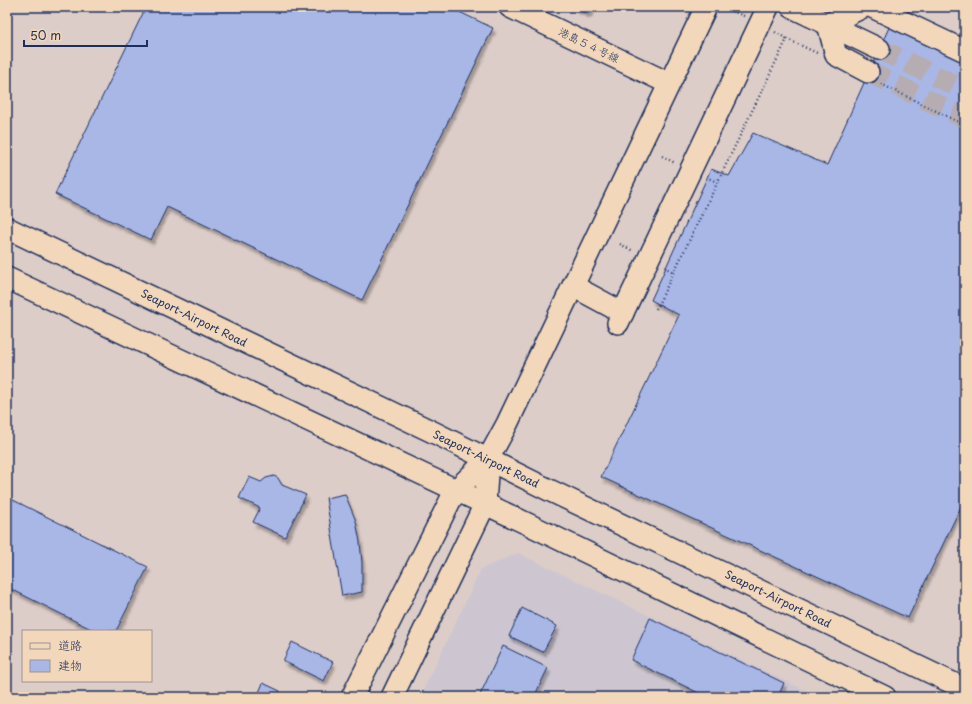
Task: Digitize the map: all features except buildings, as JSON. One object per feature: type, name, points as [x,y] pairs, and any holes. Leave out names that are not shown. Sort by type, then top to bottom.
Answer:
[{"type":"street","name":"港島５４号線","points":[[510,7],[668,83]]},
{"type":"street","points":[[352,697],[455,491],[488,459],[507,424],[668,83],[706,7]]},
{"type":"street","points":[[573,286],[620,318],[768,7]]},
{"type":"street","points":[[792,7],[879,49]]},
{"type":"street","points":[[828,24],[863,7]]},
{"type":"street","points":[[872,7],[965,51]]},
{"type":"street","points":[[828,24],[836,55],[874,78]]},
{"type":"street","name":"Seaport-Airport Road","points":[[7,228],[965,690]]},
{"type":"street","points":[[7,278],[485,504],[885,697]]},
{"type":"street","points":[[392,697],[485,504],[488,459]]},
{"type":"path","points":[[656,309],[787,39],[822,56]]},
{"type":"path","points":[[874,78],[965,125]]},
{"type":"shaded area","points":[[518,553],[819,697],[420,697],[481,569]]},
{"type":"tunnel","points":[[879,49],[965,90]]},
{"type":"tunnel","points":[[868,72],[965,118]]}]
